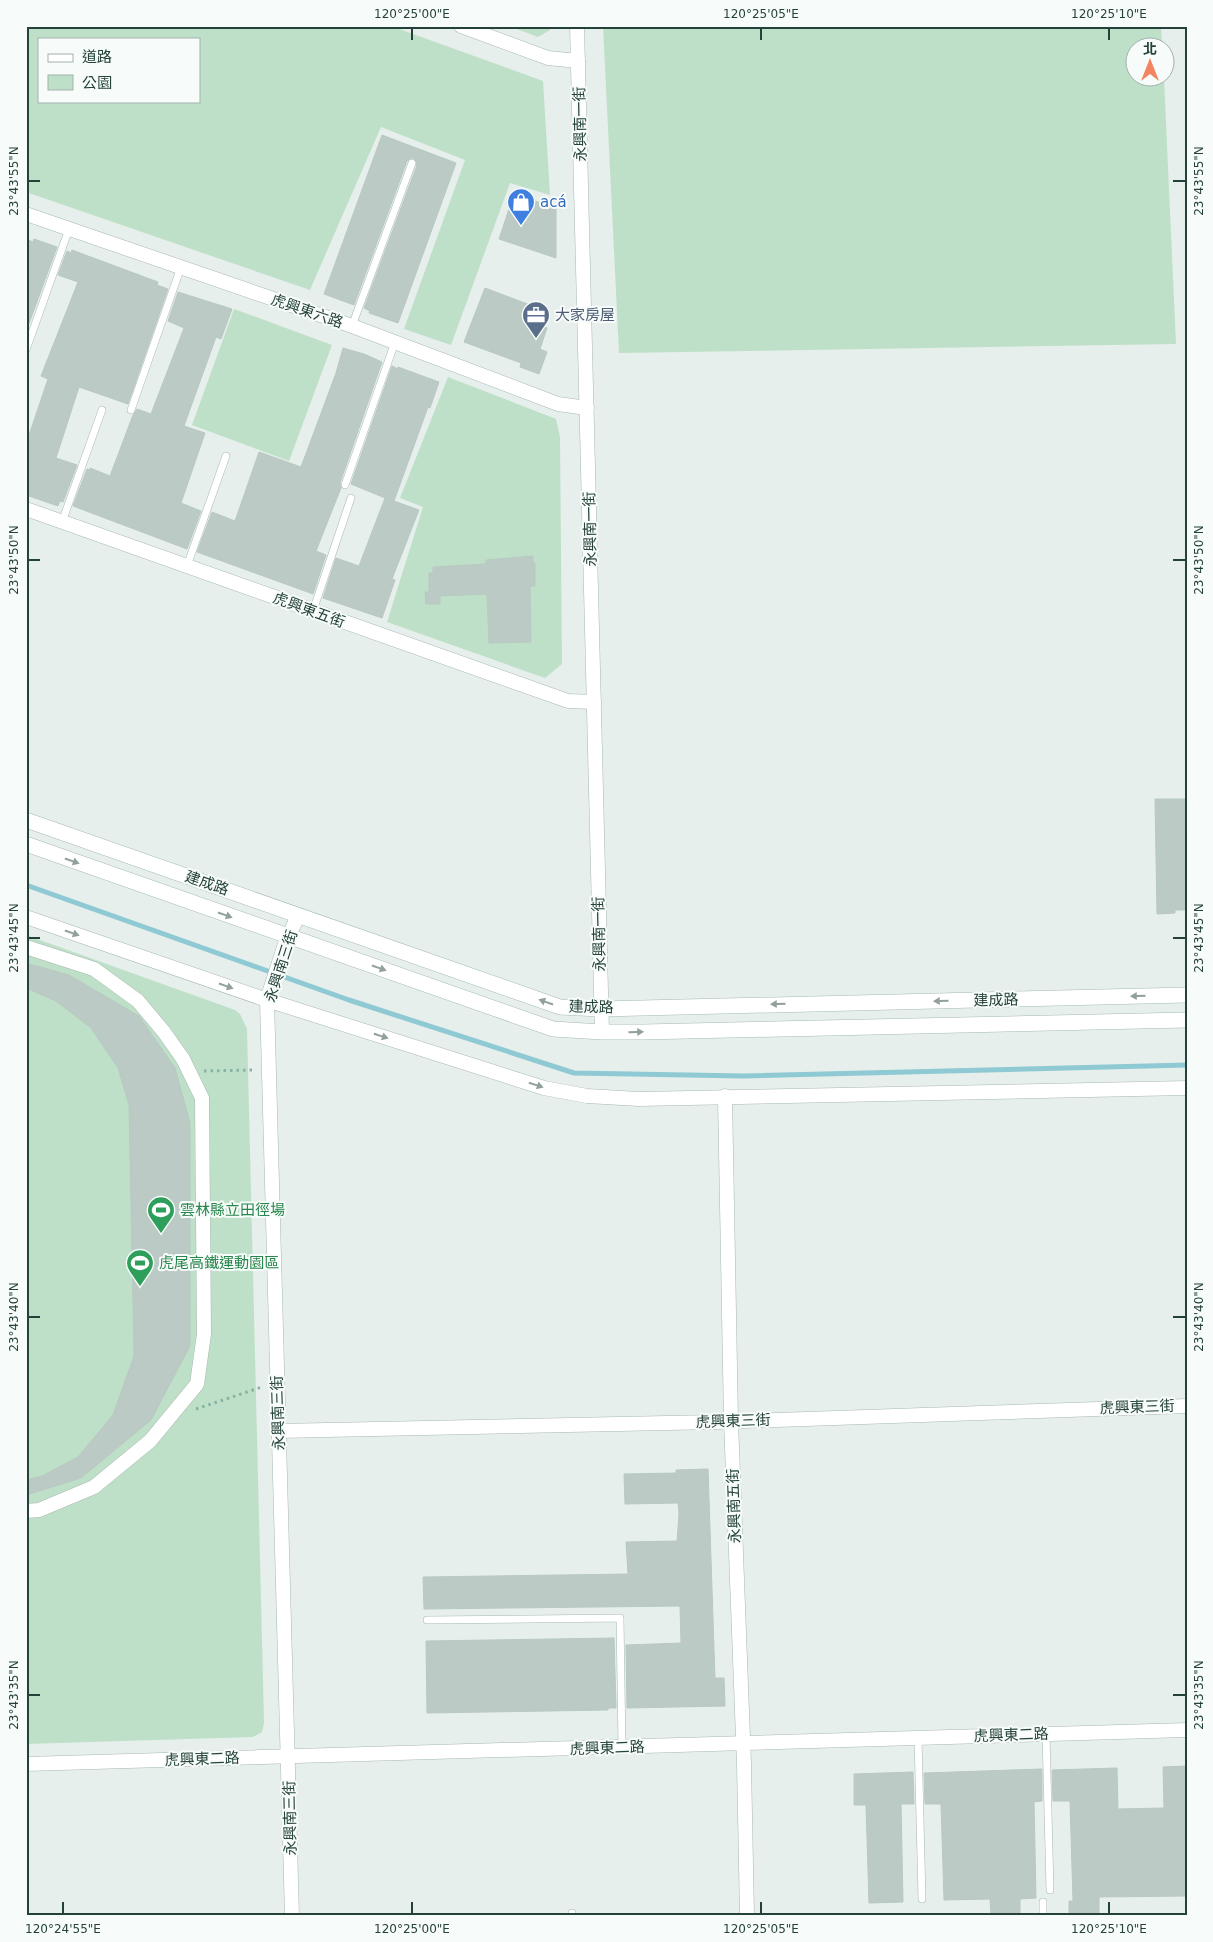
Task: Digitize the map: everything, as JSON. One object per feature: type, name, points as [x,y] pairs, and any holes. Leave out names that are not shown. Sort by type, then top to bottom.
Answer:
[{"type":"street","points":[[461,26],[548,58],[578,61]]},
{"type":"street","name":"永興南一街","points":[[577,26],[602,1032]]},
{"type":"street","name":"虎興東六路","points":[[26,214],[352,326],[558,404],[586,408]]},
{"type":"street","name":"虎興東五街","points":[[26,509],[568,701],[594,702]]},
{"type":"street","name":"建成路","points":[[26,820],[560,1006],[601,1009],[1187,995]]},
{"type":"street","name":"建成路","points":[[26,844],[287,940],[553,1029],[602,1032],[1187,1020]]},
{"type":"street","name":"永興南三街","points":[[292,1916],[278,1431],[269,994],[287,940],[298,916]]},
{"type":"street","points":[[26,917],[269,994],[544,1088],[587,1096],[639,1099],[1187,1088]]},
{"type":"street","points":[[26,947],[94,969],[138,1000],[164,1032],[190,1071],[202,1098],[204,1334],[196,1384],[150,1440],[94,1487],[39,1510],[26,1511]]},
{"type":"street","name":"永興南五街","points":[[725,1096],[731,1421],[743,1744],[747,1916]]},
{"type":"street","name":"虎興東三街","points":[[278,1431],[731,1421],[1187,1406]]},
{"type":"street","name":"虎興東二路","points":[[26,1764],[1187,1730]]},
{"type":"lane","points":[[352,326],[412,163]]},
{"type":"lane","points":[[26,350],[68,229]]},
{"type":"lane","points":[[131,410],[181,267]]},
{"type":"lane","points":[[345,484],[395,342]]},
{"type":"lane","points":[[62,522],[102,410]]},
{"type":"lane","points":[[187,566],[226,456]]},
{"type":"lane","points":[[313,612],[351,498]]},
{"type":"lane","points":[[427,1620],[620,1618],[622,1747]]},
{"type":"lane","points":[[1046,1734],[1050,1890]]},
{"type":"lane","points":[[918,1738],[922,1899]]},
{"type":"lane","points":[[1043,1902],[1043,1916]]},
{"type":"path","points":[[190,1071],[253,1070]]},
{"type":"path","points":[[170,1418],[262,1386]]},
{"type":"green space","points":[[26,26],[391,26],[543,81],[550,195],[510,183],[451,345],[404,329],[465,160],[381,127],[310,290],[26,192]]},
{"type":"green space","points":[[509,26],[550,26],[550,30],[538,37]]},
{"type":"green space","points":[[603,26],[1161,26],[1162,38],[1126,38],[1126,88],[1164,88],[1176,344],[619,353]]},
{"type":"green space","points":[[234,309],[332,345],[289,461],[192,425]]},
{"type":"green space","points":[[448,377],[556,419],[560,437],[562,664],[545,678],[387,622],[423,507],[400,498]]},
{"type":"green space","name":"虎尾高鐵運動園區","points":[[26,935],[235,1010],[240,1014],[247,1029],[264,1723],[262,1732],[253,1737],[26,1744]]},
{"type":"building","points":[[382,135],[456,163],[398,323],[369,313],[370,311],[364,308],[417,165],[414,158],[407,161],[354,305],[324,294]]},
{"type":"building","points":[[514,194],[556,208],[556,258],[499,239]]},
{"type":"building","points":[[26,239],[33,242],[34,239],[57,247],[27,329]]},
{"type":"building","points":[[72,250],[158,282],[157,285],[168,289],[128,404],[79,387],[56,458],[77,465],[63,502],[60,501],[58,506],[26,495],[26,444],[48,379],[41,376],[78,282],[58,275],[67,251],[71,253]]},
{"type":"building","points":[[485,288],[538,308],[532,323],[547,328],[540,349],[547,352],[539,374],[520,367],[521,363],[464,342]]},
{"type":"building","points":[[178,292],[232,309],[221,339],[216,337],[184,426],[205,433],[181,503],[201,511],[187,549],[73,506],[87,469],[90,470],[90,468],[110,476],[137,409],[151,414],[184,328],[168,321]]},
{"type":"building","points":[[343,348],[382,362],[340,483],[341,488],[316,551],[326,555],[313,594],[197,552],[212,512],[235,521],[259,452],[301,467],[336,373]]},
{"type":"building","points":[[392,366],[439,382],[394,501],[419,510],[392,579],[395,580],[382,618],[323,598],[336,558],[359,566],[385,498],[351,484]]},
{"type":"building","points":[[533,556],[533,563],[535,563],[535,586],[530,586],[531,642],[489,643],[487,594],[440,596],[440,604],[426,604],[425,592],[429,592],[429,573],[433,573],[433,567],[486,564],[486,560]]},
{"type":"building","points":[[1155,799],[1185,799],[1187,910],[1175,910],[1175,913],[1157,914]]},
{"type":"building","name":"雲林縣立田徑場","points":[[26,963],[69,975],[139,1016],[175,1068],[190,1123],[190,1346],[151,1420],[81,1478],[26,1495],[26,1480],[42,1476],[78,1457],[113,1415],[134,1356],[129,1105],[118,1068],[91,1028],[56,1001],[26,988]]},
{"type":"building","points":[[708,1469],[715,1678],[724,1678],[725,1706],[627,1708],[626,1645],[681,1643],[680,1606],[424,1609],[423,1577],[628,1574],[626,1542],[677,1541],[679,1514],[678,1503],[625,1504],[624,1474],[676,1473],[676,1470]]},
{"type":"building","points":[[614,1638],[616,1708],[608,1708],[608,1710],[427,1713],[426,1641]]},
{"type":"building","points":[[1187,1766],[1187,1896],[1099,1897],[1099,1916],[1069,1916],[1069,1901],[1073,1901],[1070,1801],[1053,1801],[1052,1770],[1117,1768],[1118,1809],[1164,1808],[1163,1767]]},
{"type":"building","points":[[1042,1769],[1042,1801],[1034,1802],[1036,1898],[1020,1899],[1020,1916],[991,1916],[990,1899],[944,1900],[941,1804],[925,1804],[924,1773]]},
{"type":"building","points":[[913,1772],[914,1804],[901,1804],[903,1902],[869,1903],[866,1805],[854,1805],[854,1774]]},
{"type":"waterway","points":[[26,885],[349,1000],[574,1073],[743,1076],[1187,1065]]},
{"type":"place","name":"acá","points":[[521,226]]},
{"type":"place","name":"大家房屋","points":[[536,339]]},
{"type":"place","name":"雲林縣立田徑場","points":[[161,1234]]},
{"type":"place","name":"虎尾高鐵運動園區","points":[[140,1287]]}]
